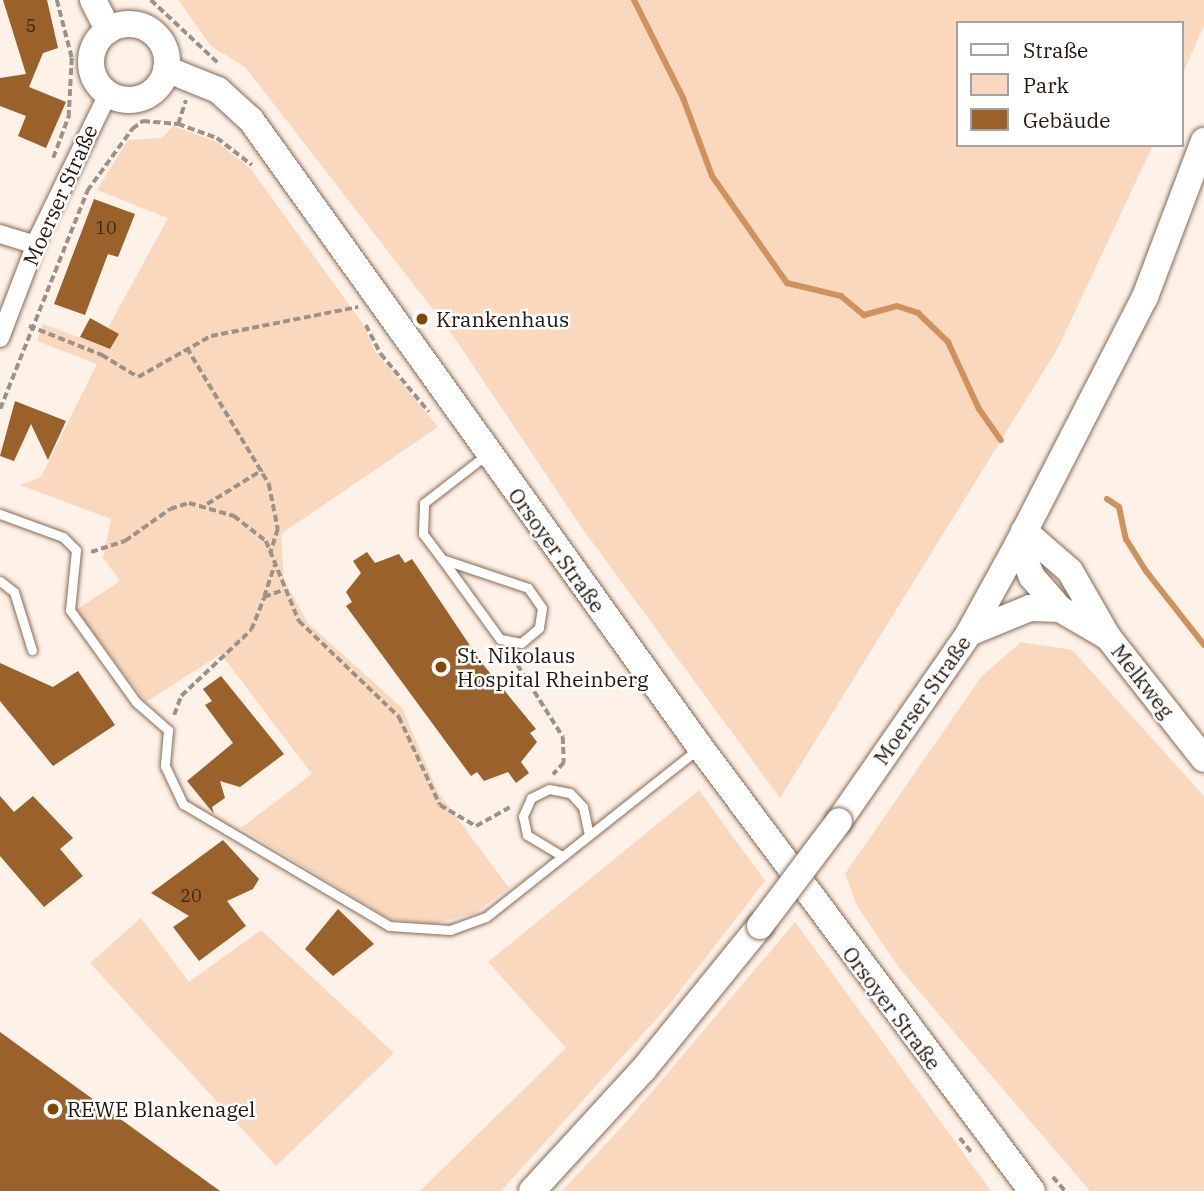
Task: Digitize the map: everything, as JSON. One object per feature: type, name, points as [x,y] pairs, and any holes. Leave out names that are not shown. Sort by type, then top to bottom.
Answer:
[{"type":"main road","points":[[93,0],[108,30]]},
{"type":"main road","points":[[128,24],[147,28],[163,46],[166,69],[150,93],[122,99],[108,94],[91,69],[97,40],[108,30],[128,24]]},
{"type":"main road","name":"Orsoyer Straße","points":[[166,69],[218,90],[251,120],[487,454],[700,747],[1032,1191]]},
{"type":"main road","name":"Moerser Straße","points":[[532,1191],[643,1070],[760,926],[839,821],[969,633],[1145,297],[1204,141]]},
{"type":"main road","name":"Melkweg","points":[[1021,537],[1032,578],[1060,609],[1108,636]]},
{"type":"main road","name":"Melkweg","points":[[1021,537],[1070,571],[1108,636],[1204,759]]},
{"type":"main road","points":[[969,633],[1030,608],[1060,609]]},
{"type":"street","name":"Moerser Straße","points":[[0,338],[35,246],[89,127],[108,94]]},
{"type":"street","points":[[0,234],[35,246]]},
{"type":"lane","points":[[442,559],[517,584],[537,598],[539,628],[510,644],[492,632],[423,534],[424,503],[487,454]]},
{"type":"lane","points":[[0,514],[62,537],[76,560],[66,596],[76,624],[136,702],[168,730],[165,765],[191,813],[389,926],[431,932],[469,926],[700,747]]},
{"type":"lane","points":[[0,581],[13,592],[32,650]]},
{"type":"lane","points":[[562,856],[527,835],[523,816],[531,798],[549,789],[570,793],[583,807],[589,835]]},
{"type":"path","points":[[57,0],[72,58],[69,116],[118,146]]},
{"type":"path","points":[[0,409],[87,191],[118,146],[143,121],[178,124]]},
{"type":"path","points":[[7,318],[102,355],[138,377],[211,336],[358,307]]},
{"type":"path","points":[[187,348],[262,470],[278,529],[271,552]]},
{"type":"path","points":[[76,560],[125,541],[170,509],[207,504],[262,470]]},
{"type":"path","points":[[207,504],[255,529],[271,552],[283,590],[310,634],[399,718],[440,805],[455,819],[487,823],[515,803]]},
{"type":"path","points":[[168,730],[181,696],[251,631],[274,566]]},
{"type":"path","points":[[264,597],[283,590]]},
{"type":"path","points":[[510,644],[566,749],[558,772],[542,784]]},
{"type":"green space","points":[[178,0],[1204,0],[1204,25],[1183,73],[1183,21],[956,21],[956,147],[1152,147],[1058,348],[780,798],[582,528],[452,334],[245,67],[211,46]]},
{"type":"green space","points":[[173,126],[217,142],[251,169],[363,324],[374,350],[438,427],[281,534],[284,580],[308,623],[402,708],[438,792],[509,888],[475,913],[434,924],[390,919],[241,828],[312,774],[221,654],[146,702],[76,610],[120,581],[103,558],[111,519],[20,485],[41,477],[97,364],[37,341],[43,324],[110,349],[119,334],[108,328],[168,218],[97,190],[128,140],[162,138]]},
{"type":"green space","points":[[1021,642],[1072,650],[1204,796],[1204,1191],[1090,1191],[900,969],[857,906],[845,874],[981,677]]},
{"type":"green space","points":[[699,790],[765,881],[669,1005],[501,1191],[420,1191],[566,1048],[488,962]]},
{"type":"green space","points":[[141,918],[189,982],[261,930],[394,1053],[276,1166],[90,963]]},
{"type":"green space","points":[[795,922],[991,1191],[562,1191],[629,1119]]},
{"type":"building","points":[[3,0],[47,0],[58,48],[43,53],[29,87],[66,102],[46,148],[18,136],[26,116],[0,106],[0,78],[26,74]]},
{"type":"building","points":[[94,199],[135,214],[118,257],[108,254],[85,315],[54,304]]},
{"type":"building","points":[[90,318],[119,334],[110,349],[80,337]]},
{"type":"building","points":[[15,401],[66,421],[48,460],[31,424],[14,461],[0,456]]},
{"type":"building","name":"St. Nikolaus Hospital Rheinberg","points":[[367,552],[375,563],[399,554],[405,563],[412,559],[481,662],[536,729],[530,733],[537,742],[521,762],[529,773],[516,783],[508,772],[484,781],[477,772],[471,776],[346,606],[352,602],[346,592],[361,573],[353,561]]},
{"type":"building","points":[[0,663],[53,687],[78,671],[115,725],[53,766],[0,701]]},
{"type":"building","points":[[221,676],[284,754],[240,787],[220,781],[225,798],[212,807],[214,814],[187,781],[233,743],[205,705],[212,701],[203,689]]},
{"type":"building","points":[[0,796],[14,812],[33,796],[73,838],[60,849],[83,876],[44,907],[0,856]]},
{"type":"building","points":[[223,840],[259,879],[253,889],[227,901],[246,926],[199,961],[173,927],[189,916],[151,893]]},
{"type":"building","points":[[338,909],[374,944],[333,976],[305,949]]},
{"type":"building","name":"REWE Blankenagel","points":[[0,1032],[220,1191],[0,1191]]},
{"type":"waterway","points":[[634,0],[683,98],[712,176],[787,283],[841,296],[864,315],[897,306],[918,313],[948,342],[979,409],[1001,440]]},
{"type":"waterway","points":[[1107,499],[1119,507],[1126,539],[1146,571],[1204,645]]},
{"type":"place","name":"Krankenhaus","points":[[422,319]]},
{"type":"place","name":"St. Nikolaus Hospital Rheinberg","points":[[441,667]]},
{"type":"place","name":"REWE Blankenagel","points":[[53,1109]]}]
